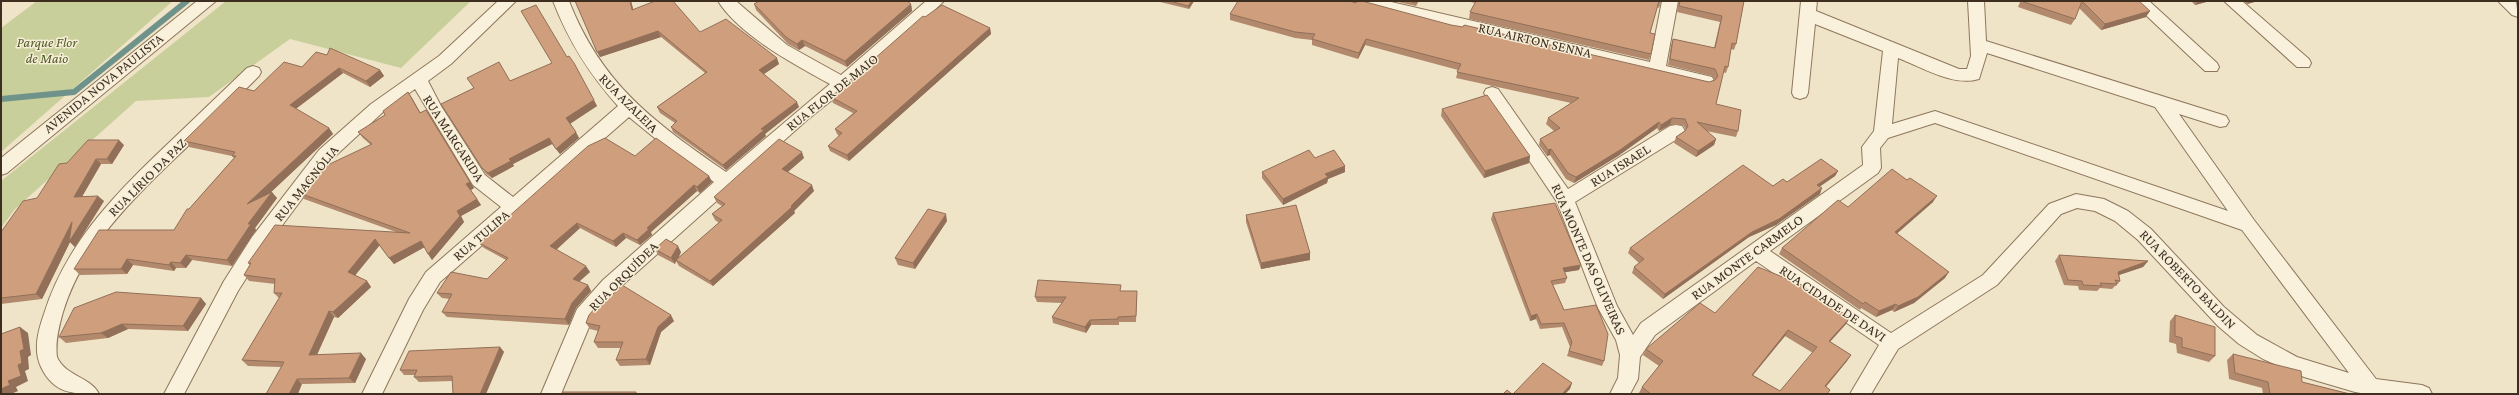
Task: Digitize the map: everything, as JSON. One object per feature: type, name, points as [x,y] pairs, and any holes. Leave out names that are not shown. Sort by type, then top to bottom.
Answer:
[{"type":"street","name":"AVENIDA NOVA PAULISTA","points":[[1,168],[54,123],[208,1]]},
{"type":"street","name":"RUA MAGNÓLIA","points":[[174,394],[231,286],[259,242],[325,155],[377,108],[418,80],[480,29],[508,1]]},
{"type":"street","name":"RUA AZALEIA","points":[[561,1],[571,31],[590,63],[628,107],[668,141],[726,181]]},
{"type":"street","points":[[726,1],[745,20],[781,49],[843,84]]},
{"type":"street","name":"RUA FLOR DE MAIO","points":[[726,181],[801,116],[843,84],[936,1]]},
{"type":"street","name":"RUA AIRTON SENNA","points":[[1363,1],[1657,68],[1706,81]]},
{"type":"street","points":[[1657,68],[1670,1]]},
{"type":"street","points":[[1800,93],[1808,8],[1891,49],[1957,76],[1973,75],[1979,56],[1976,1]]},
{"type":"street","points":[[2139,1],[2211,67]]},
{"type":"street","points":[[2232,1],[2303,63]]},
{"type":"street","points":[[2506,1],[2518,11]]},
{"type":"street","points":[[1978,44],[2220,121]]},
{"type":"street","points":[[1891,49],[1882,133],[1935,117],[2248,225]]},
{"type":"street","name":"RUA LÍRIO DA PAZ","points":[[89,394],[71,385],[59,375],[54,370],[47,357],[49,332],[53,312],[66,280],[84,247],[131,189],[253,72]]},
{"type":"street","name":"RUA MARGARIDA","points":[[418,80],[479,180],[513,206]]},
{"type":"street","name":"RUA MONTE DAS OLIVEIRAS","points":[[1492,93],[1565,199],[1608,308],[1625,340],[1630,354],[1628,379],[1620,394]]},
{"type":"street","points":[[2160,101],[2248,225],[2371,387]]},
{"type":"street","name":"RUA TULIPA","points":[[372,394],[416,304],[433,277],[513,206],[607,128],[628,107]]},
{"type":"street","name":"RUA ISRAEL","points":[[1565,199],[1676,131]]},
{"type":"street","name":"RUA MONTE CARMELO","points":[[1630,354],[1648,329],[1872,168],[1871,147],[1882,133]]},
{"type":"street","name":"RUA ORQUÍDEA","points":[[551,394],[584,315],[610,285],[726,181]]},
{"type":"street","name":"RUA ROBERTO BALDIN","points":[[1860,394],[1891,343],[1990,280],[2055,209],[2064,202],[2083,201],[2104,207],[2133,223],[2173,262],[2218,314],[2250,341],[2299,368],[2353,384],[2422,394]]},
{"type":"street","name":"RUA CIDADE DE DAVI","points":[[1755,251],[1891,343]]},
{"type":"green space","name":"Parque Flor de Maio","points":[[37,1],[173,1],[1,152],[1,28]]},
{"type":"green space","points":[[226,1],[471,1],[401,68],[290,39],[209,97],[136,101],[15,209],[1,228],[1,181]]},
{"type":"building","points":[[575,1],[630,1],[632,10],[655,1],[673,1],[700,32],[726,19],[777,58],[759,70],[797,102],[761,129],[764,130],[723,165],[671,127],[677,121],[657,107],[707,72],[658,31],[597,52]]},
{"type":"building","points":[[759,1],[907,1],[911,4],[845,61],[802,40],[797,44],[786,37],[754,4]]},
{"type":"building","points":[[1170,1],[1192,1],[1188,6]]},
{"type":"building","points":[[1238,1],[1349,1],[1356,3],[1357,1],[1362,1],[1451,25],[1463,27],[1464,25],[1709,82],[1715,80],[1718,76],[1715,69],[1670,59],[1673,39],[1715,48],[1722,16],[1679,6],[1680,1],[1744,1],[1736,44],[1732,43],[1728,67],[1725,66],[1716,104],[1741,110],[1738,131],[1697,122],[1716,139],[1698,151],[1676,137],[1685,131],[1688,126],[1685,119],[1672,118],[1661,125],[1659,122],[1620,150],[1576,177],[1568,173],[1551,149],[1548,150],[1540,139],[1560,128],[1548,118],[1579,98],[1457,72],[1461,64],[1366,39],[1359,53],[1312,39],[1315,34],[1295,32],[1230,14]]},
{"type":"building","points":[[1476,1],[1659,1],[1650,33],[1655,34],[1651,54],[1470,12]]},
{"type":"building","points":[[2021,1],[2082,1],[2075,19]]},
{"type":"building","points":[[2082,1],[2139,1],[2150,11],[2105,24]]},
{"type":"building","points":[[536,5],[567,57],[569,56],[574,63],[594,100],[566,118],[576,132],[556,149],[549,138],[509,159],[511,161],[488,173],[482,168],[441,104],[474,88],[467,78],[499,62],[510,81],[552,63],[521,11]]},
{"type":"building","points":[[942,5],[990,28],[847,155],[828,146],[842,133],[835,129],[857,111],[831,97],[923,16],[925,17]]},
{"type":"building","points":[[330,48],[380,70],[366,81],[339,68],[290,105],[329,128],[247,204],[272,192],[248,224],[251,224],[227,260],[186,255],[180,263],[171,262],[169,265],[127,259],[121,269],[74,269],[99,230],[174,230],[187,209],[189,209],[236,156],[232,156],[235,152],[184,141],[239,87],[254,91],[284,62],[302,67],[316,52],[327,55]]},
{"type":"building","points":[[408,92],[420,113],[426,110],[470,182],[466,184],[477,199],[457,211],[460,216],[428,254],[421,241],[389,258],[375,239],[348,272],[367,281],[333,312],[329,311],[309,355],[361,353],[349,378],[297,379],[289,394],[266,394],[284,362],[242,360],[282,293],[274,293],[275,279],[244,275],[251,263],[248,263],[275,225],[410,233],[299,193],[315,171],[372,144],[358,132],[385,115],[383,111]]},
{"type":"building","points":[[1487,95],[1530,156],[1485,171],[1442,109]]},
{"type":"building","points":[[605,138],[635,156],[656,138],[709,176],[697,187],[694,185],[647,228],[649,229],[637,240],[623,233],[613,241],[577,223],[550,246],[586,266],[573,279],[588,285],[572,303],[565,319],[442,312],[452,294],[437,293],[451,272],[487,279],[508,258],[479,243],[588,146]]},
{"type":"building","points":[[779,139],[802,152],[782,169],[812,185],[791,206],[792,207],[710,281],[676,260],[722,220],[712,214],[725,204],[714,197]]},
{"type":"building","points":[[88,140],[119,140],[107,159],[96,159],[74,197],[98,196],[69,242],[72,222],[36,294],[1,298],[1,232],[23,201],[37,198],[59,164],[67,163]]},
{"type":"building","points":[[1309,150],[1315,158],[1334,150],[1345,166],[1325,174],[1328,177],[1283,199],[1262,172]]},
{"type":"building","points":[[1821,159],[1838,171],[1817,185],[1822,188],[1779,219],[1752,232],[1665,294],[1634,267],[1644,259],[1630,248],[1743,165],[1773,186],[1783,179],[1787,182]]},
{"type":"building","points":[[1892,169],[1907,180],[1910,178],[1937,196],[1895,232],[1949,272],[1918,297],[1898,306],[1896,304],[1879,311],[1865,302],[1863,304],[1782,248],[1838,200],[1848,207]]},
{"type":"building","points":[[1555,203],[1581,265],[1563,268],[1567,278],[1551,281],[1564,310],[1596,305],[1608,334],[1604,361],[1569,351],[1572,342],[1564,323],[1541,324],[1537,314],[1531,316],[1493,213]]},
{"type":"building","points":[[1296,205],[1310,253],[1261,263],[1246,215]]},
{"type":"building","points":[[928,209],[946,214],[913,263],[895,258]]},
{"type":"building","points":[[666,239],[678,246],[671,258],[655,249]]},
{"type":"building","points":[[2059,255],[2148,261],[2118,272],[2120,281],[2115,280],[2117,284],[2100,283],[2102,286],[2083,285],[2082,281],[2068,280]]},
{"type":"building","points":[[1758,267],[1800,284],[1850,318],[1829,341],[1851,355],[1825,386],[1830,390],[1827,394],[1651,394],[1642,387],[1663,361],[1646,349],[1700,303],[1715,313]],"holes":[[[1788,330],[1817,347],[1780,391],[1752,375]]]},
{"type":"building","points":[[1038,280],[1121,285],[1120,291],[1137,291],[1136,316],[1118,317],[1118,319],[1090,320],[1085,327],[1052,317],[1066,297],[1035,297]]},
{"type":"building","points":[[622,285],[671,315],[658,327],[646,359],[616,360],[623,342],[594,342],[600,326],[586,323],[589,315],[608,293],[612,295]]},
{"type":"building","points":[[116,292],[201,298],[183,326],[122,324],[101,333],[59,337],[74,308]]},
{"type":"building","points":[[2175,315],[2215,327],[2215,356],[2182,347],[2182,338],[2175,336]]},
{"type":"building","points":[[20,327],[24,349],[20,351],[22,363],[18,365],[21,376],[8,381],[10,385],[1,389],[1,334]]},
{"type":"building","points":[[500,347],[480,394],[453,394],[452,376],[414,377],[417,370],[400,370],[409,351]]},
{"type":"building","points":[[2233,354],[2301,371],[2302,382],[2350,394],[2270,394],[2268,382],[2235,373]]},
{"type":"building","points":[[1543,363],[1572,383],[1563,393],[1564,394],[1513,394]]},
{"type":"building","points":[[1507,390],[1512,394],[1503,394]]},
{"type":"building","points":[[563,392],[636,392],[636,394],[562,394]]},
{"type":"waterway","points":[[1,99],[74,92],[187,1]]}]
